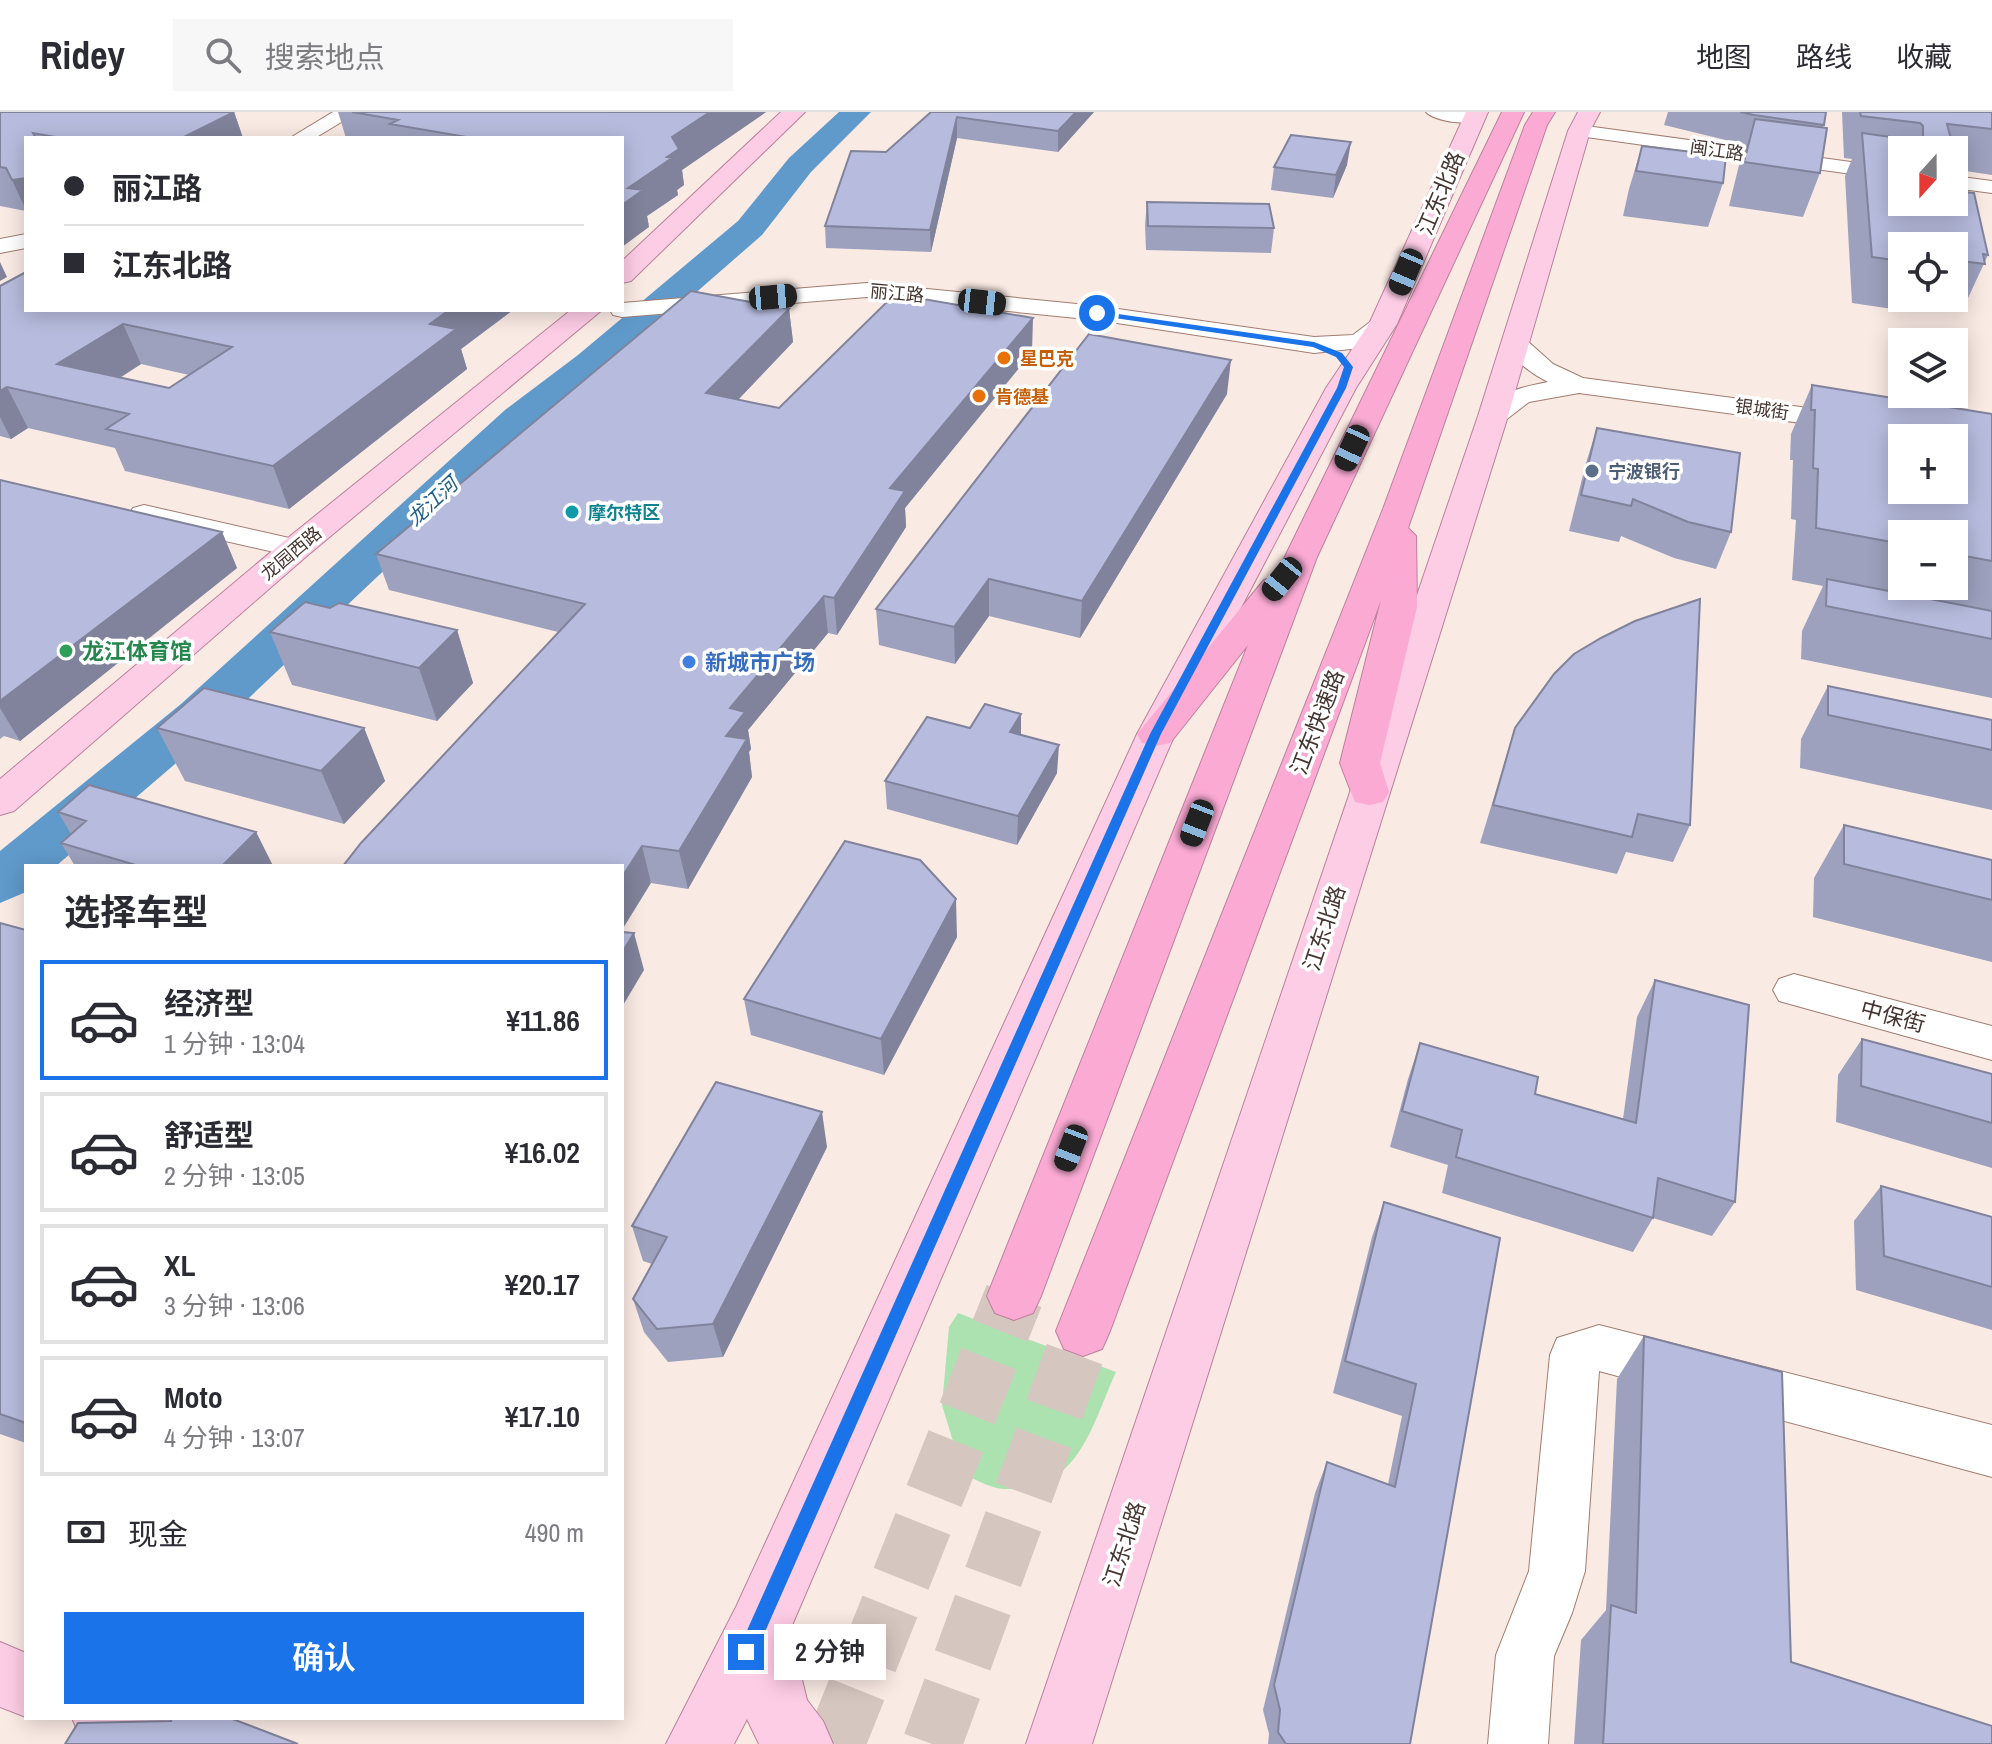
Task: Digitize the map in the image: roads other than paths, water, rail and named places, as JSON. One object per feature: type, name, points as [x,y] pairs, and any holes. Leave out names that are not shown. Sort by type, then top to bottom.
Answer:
[{"type":"highway","points":[[1014,1296],[1475,113]]},
{"type":"highway","name":"江东快速路","points":[[1083,1331],[1399,509],[1536,125],[1571,118]]},
{"type":"highway","points":[[1369,792],[1360,763],[1399,607],[1399,509]]},
{"type":"highway","points":[[1156,734],[1300,557]]},
{"type":"main road","points":[[624,273],[794,112]]},
{"type":"main road","name":"江东北路","points":[[699,1744],[758,1629],[1156,734],[1341,388],[1383,324],[1475,113]]},
{"type":"main road","name":"江东北路","points":[[1056,1739],[1493,416],[1515,343],[1571,118]]},
{"type":"main road","name":"龙园西路","points":[[0,801],[296,548],[602,312]]},
{"type":"main road","points":[[758,1629],[778,1716],[800,1744]]},
{"type":"main road","points":[[0,1674],[24,1684]]},
{"type":"main road","points":[[110,1720],[167,1744]]},
{"type":"street","points":[[304,136],[348,112]]},
{"type":"street","name":"闽江路","points":[[1571,118],[1888,173]]},
{"type":"street","points":[[1968,184],[1992,187]]},
{"type":"street","points":[[0,246],[24,241]]},
{"type":"street","name":"丽江路","points":[[624,309],[867,290],[1097,313],[1314,345],[1360,342],[1383,324]]},
{"type":"street","name":"银城街","points":[[1515,343],[1531,363],[1552,376],[1579,385],[1884,426]]},
{"type":"street","name":"丽江路","points":[[1314,345],[1339,355],[1349,367],[1341,388]]},
{"type":"street","name":"银城街","points":[[1493,416],[1521,395],[1579,385]]},
{"type":"street","points":[[109,506],[296,548]]},
{"type":"street","name":"中保街","points":[[1794,990],[1992,1043]]},
{"type":"street","points":[[1518,1744],[1525,1655],[1544,1613],[1557,1571],[1575,1355],[1599,1348],[1992,1451]]},
{"type":"waterway","name":"龙江河","points":[[0,882],[199,716],[520,419],[592,363],[750,228],[800,165],[856,112]]},
{"type":"tunnel","points":[[835,1744],[1014,1296]]},
{"type":"tunnel","points":[[932,1744],[1083,1331]]},
{"type":"place","name":"星巴克","points":[[1004,358]]},
{"type":"place","name":"肯德基","points":[[979,396]]},
{"type":"place","name":"宁波银行","points":[[1592,471]]},
{"type":"place","name":"摩尔特区","points":[[572,512]]},
{"type":"place","name":"龙江体育馆","points":[[66,651]]},
{"type":"place","name":"新城市广场","points":[[689,662]]}]
